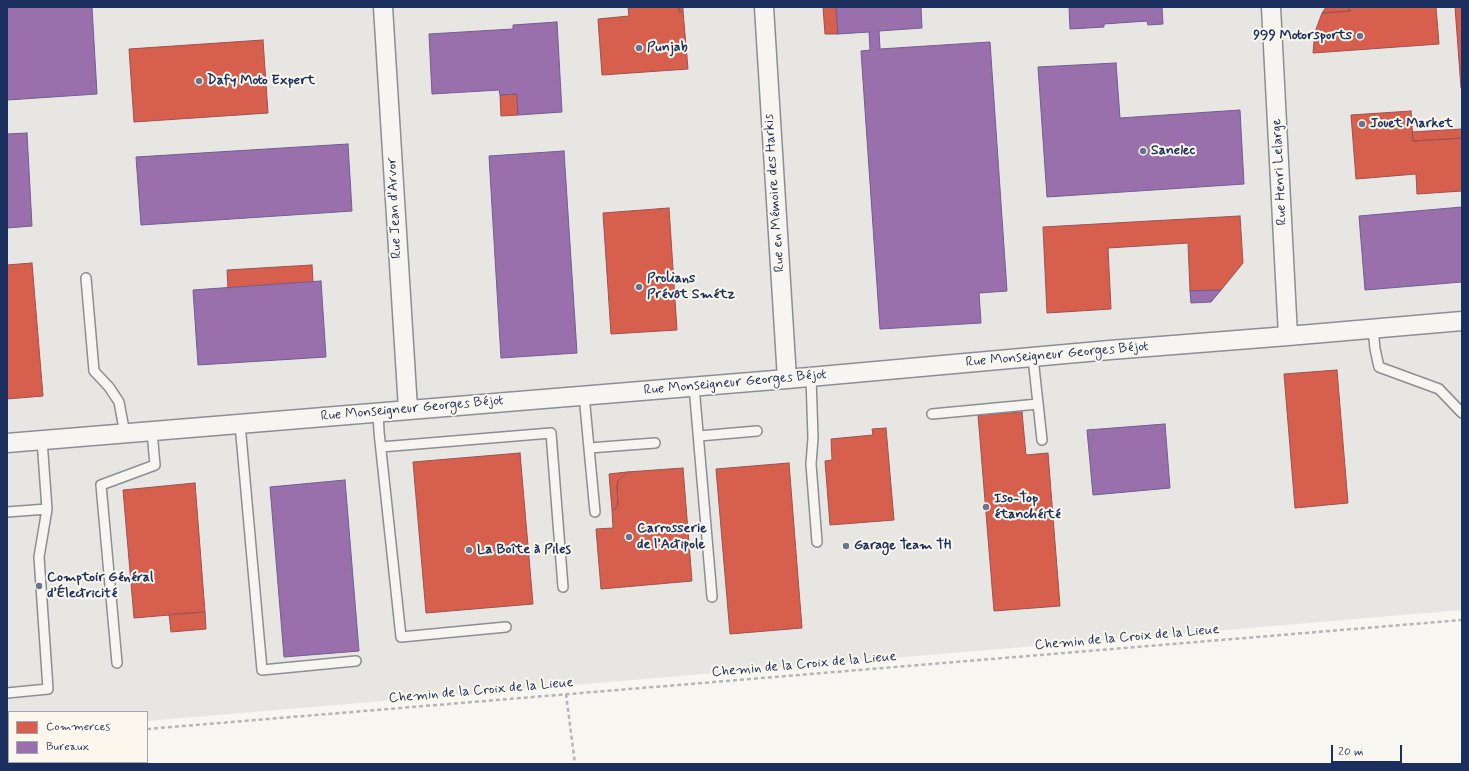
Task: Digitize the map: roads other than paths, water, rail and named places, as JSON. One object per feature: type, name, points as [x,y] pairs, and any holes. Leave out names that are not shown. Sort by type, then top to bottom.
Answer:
[{"type":"street","name":"Rue Jean d'Arvor","points":[[383,7],[408,409]]},
{"type":"street","name":"Rue en Mémoire des Harkis","points":[[764,7],[787,379]]},
{"type":"street","name":"Rue Henri Lelarge","points":[[1271,7],[1288,336]]},
{"type":"street","name":"Rue Monseigneur Georges Béjot","points":[[7,443],[811,377],[1110,350],[1462,321]]},
{"type":"lane","points":[[86,278],[94,371],[109,387],[120,402],[124,434]]},
{"type":"lane","points":[[1373,328],[1374,349],[1379,367],[1439,389],[1462,413]]},
{"type":"lane","points":[[1033,358],[1042,440]]},
{"type":"lane","points":[[811,377],[813,438],[811,464],[817,542]]},
{"type":"lane","points":[[694,386],[712,597]]},
{"type":"lane","points":[[584,395],[595,512]]},
{"type":"lane","points":[[932,414],[1038,404]]},
{"type":"lane","points":[[378,412],[401,637],[506,627]]},
{"type":"lane","points":[[240,424],[262,670],[356,661]]},
{"type":"lane","points":[[699,436],[757,431]]},
{"type":"lane","points":[[117,663],[101,485],[155,465],[152,432]]},
{"type":"lane","points":[[381,447],[551,433],[563,587]]},
{"type":"lane","points":[[7,693],[48,689],[39,557],[47,509],[42,440]]},
{"type":"lane","points":[[589,448],[655,443]]},
{"type":"lane","points":[[7,512],[47,509]]},
{"type":"place","name":"999 Motorsports","points":[[1360,36]]},
{"type":"place","name":"Punjab","points":[[639,48]]},
{"type":"place","name":"Dafy Moto Expert","points":[[199,81]]},
{"type":"place","name":"Jouet Market","points":[[1362,124]]},
{"type":"place","name":"Sanelec","points":[[1143,151]]},
{"type":"place","name":"Prolians Prévôt Smétz","points":[[639,287]]},
{"type":"place","name":"Iso-Top étanchéité","points":[[986,507]]},
{"type":"place","name":"Carrosserie de l’Actipole","points":[[629,537]]},
{"type":"place","name":"Garage Team TH","points":[[846,546]]},
{"type":"place","name":"La Boîte à Piles","points":[[469,550]]},
{"type":"place","name":"Comptoir Général d’Électricité","points":[[39,586]]}]
